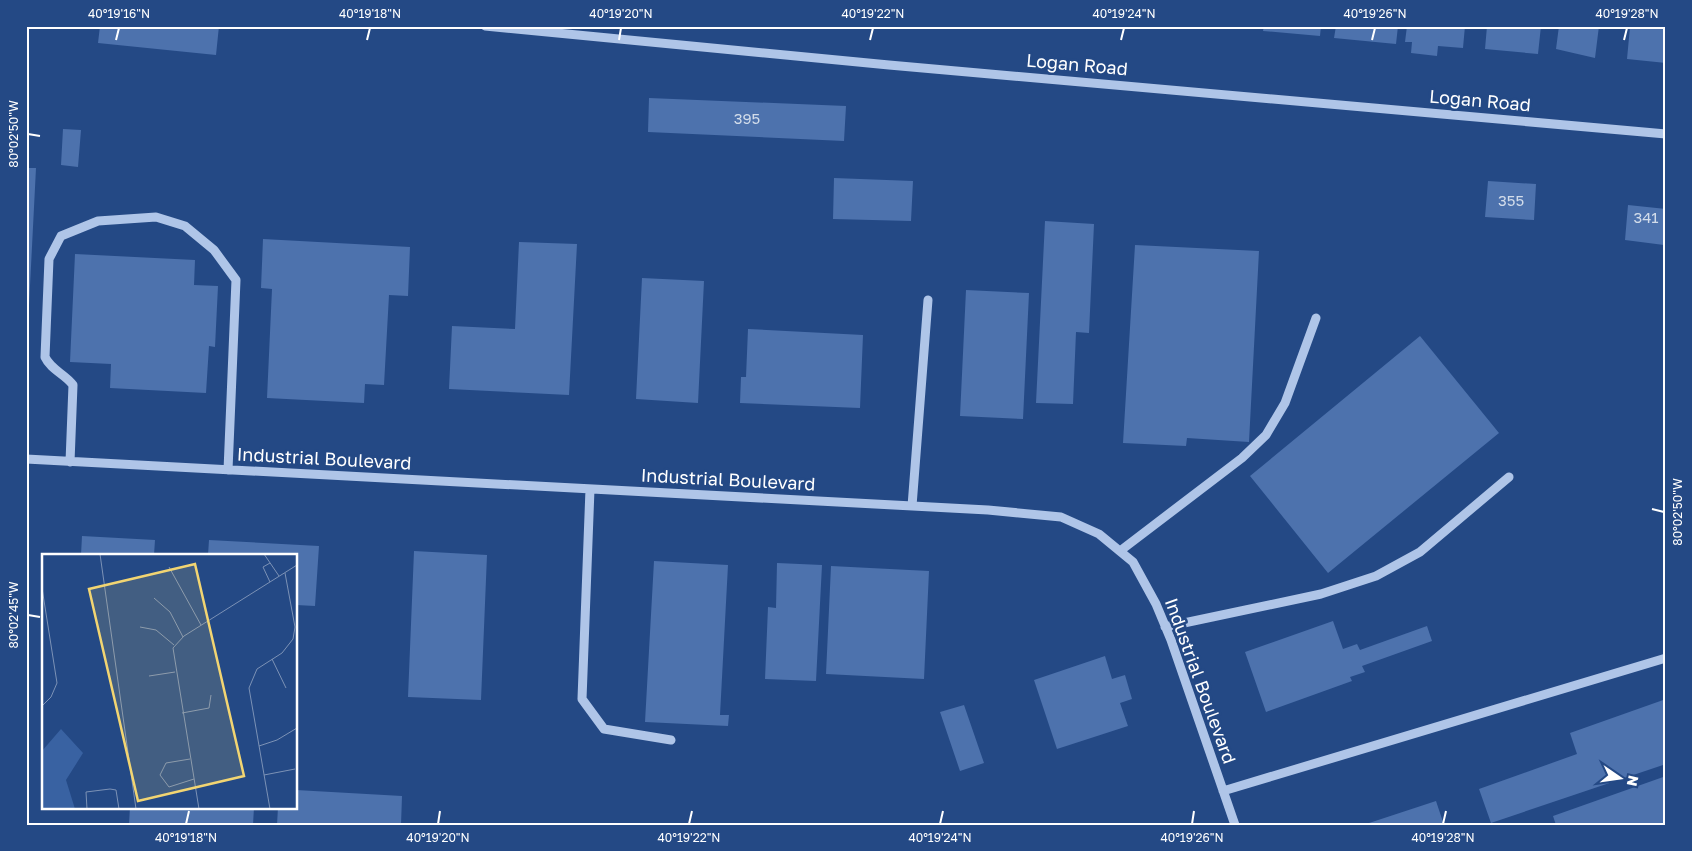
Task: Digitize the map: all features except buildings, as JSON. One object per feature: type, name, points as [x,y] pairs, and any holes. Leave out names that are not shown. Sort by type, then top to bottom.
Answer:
[{"type":"street","name":"Logan Road","points":[[485,26],[880,64],[1666,134]]},
{"type":"street","points":[[70,462],[73,385],[48,364],[45,357],[49,259],[61,236],[98,221],[156,217],[185,226],[214,250],[236,280],[228,470]]},
{"type":"street","points":[[912,506],[928,300]]},
{"type":"street","points":[[1120,551],[1242,458],[1266,435],[1285,403],[1316,318]]},
{"type":"street","name":"Industrial Boulevard","points":[[26,459],[912,506],[1061,517],[1099,534],[1133,562],[1166,627],[1235,825]]},
{"type":"street","points":[[1166,627],[1321,594],[1376,576],[1420,552],[1509,477]]},
{"type":"street","points":[[590,489],[582,699],[604,729],[671,740]]},
{"type":"street","points":[[1223,791],[1666,658]]}]
